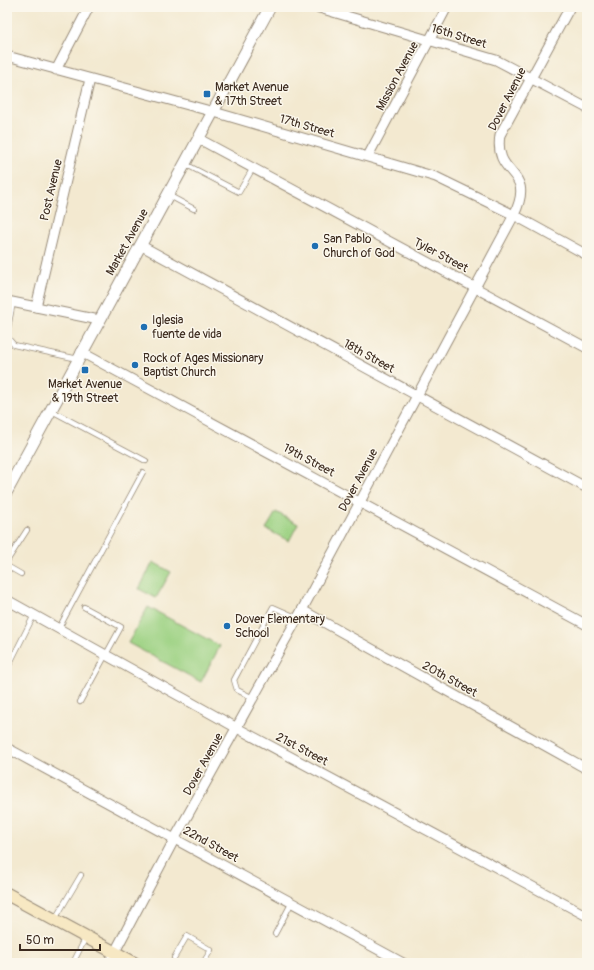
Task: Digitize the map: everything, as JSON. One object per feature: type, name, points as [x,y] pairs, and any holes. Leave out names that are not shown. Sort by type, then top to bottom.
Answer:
[{"type":"main road","points":[[7,894],[86,937],[112,958],[134,963]]},
{"type":"street","points":[[56,70],[89,7]]},
{"type":"street","name":"Market Avenue","points":[[7,491],[99,320],[200,139],[270,7]]},
{"type":"street","name":"16th Street","points":[[316,7],[496,60],[587,108]]},
{"type":"street","name":"Mission Avenue","points":[[368,156],[447,7]]},
{"type":"street","name":"Dover Avenue","points":[[112,958],[175,838],[300,614],[514,215],[520,201],[522,190],[519,181],[501,160],[498,148],[500,135],[570,7]]},
{"type":"street","name":"17th Street","points":[[7,56],[214,112],[436,177],[514,215],[587,255]]},
{"type":"street","name":"Post Avenue","points":[[36,307],[90,79]]},
{"type":"street","name":"Tyler Street","points":[[200,139],[587,348]]},
{"type":"street","name":"18th Street","points":[[140,246],[587,488]]},
{"type":"street","points":[[10,301],[99,320]]},
{"type":"street","name":"19th Street","points":[[80,355],[360,501],[587,625]]},
{"type":"street","name":"21st Street","points":[[7,600],[237,728],[587,916]]},
{"type":"street","name":"20th Street","points":[[300,614],[587,769]]},
{"type":"street","name":"22nd Street","points":[[7,748],[403,963]]},
{"type":"lane","points":[[185,164],[240,192],[253,167]]},
{"type":"lane","points":[[168,195],[194,209]]},
{"type":"lane","points":[[7,333],[10,301]]},
{"type":"lane","points":[[7,337],[14,345],[80,355]]},
{"type":"lane","points":[[50,410],[146,461]]},
{"type":"lane","points":[[58,628],[143,472]]},
{"type":"lane","points":[[7,561],[27,530]]},
{"type":"lane","points":[[7,566],[21,574]]},
{"type":"lane","points":[[80,702],[121,627],[84,607]]},
{"type":"lane","points":[[253,698],[237,690],[234,680],[273,607],[300,614]]},
{"type":"lane","points":[[7,669],[34,615]]},
{"type":"lane","points":[[55,920],[80,875]]},
{"type":"lane","points":[[275,934],[292,902]]},
{"type":"lane","points":[[174,958],[186,936],[211,950],[203,963]]},
{"type":"lane","points":[[73,963],[86,937]]},
{"type":"green space","points":[[276,512],[298,524],[289,541],[266,529]]},
{"type":"green space","points":[[153,562],[171,572],[156,598],[139,589]]},
{"type":"green space","points":[[148,607],[220,646],[201,682],[128,643]]},
{"type":"place","name":"Market Avenue & 17th Street","points":[[207,94]]},
{"type":"place","name":"San Pablo Church of God","points":[[315,246]]},
{"type":"place","name":"Iglesia fuente de vida","points":[[144,327]]},
{"type":"place","name":"Rock of Ages Missionary Baptist Church","points":[[135,365]]},
{"type":"place","name":"Market Avenue & 19th Street","points":[[85,370]]},
{"type":"place","name":"Dover Elementary School","points":[[227,626]]}]
